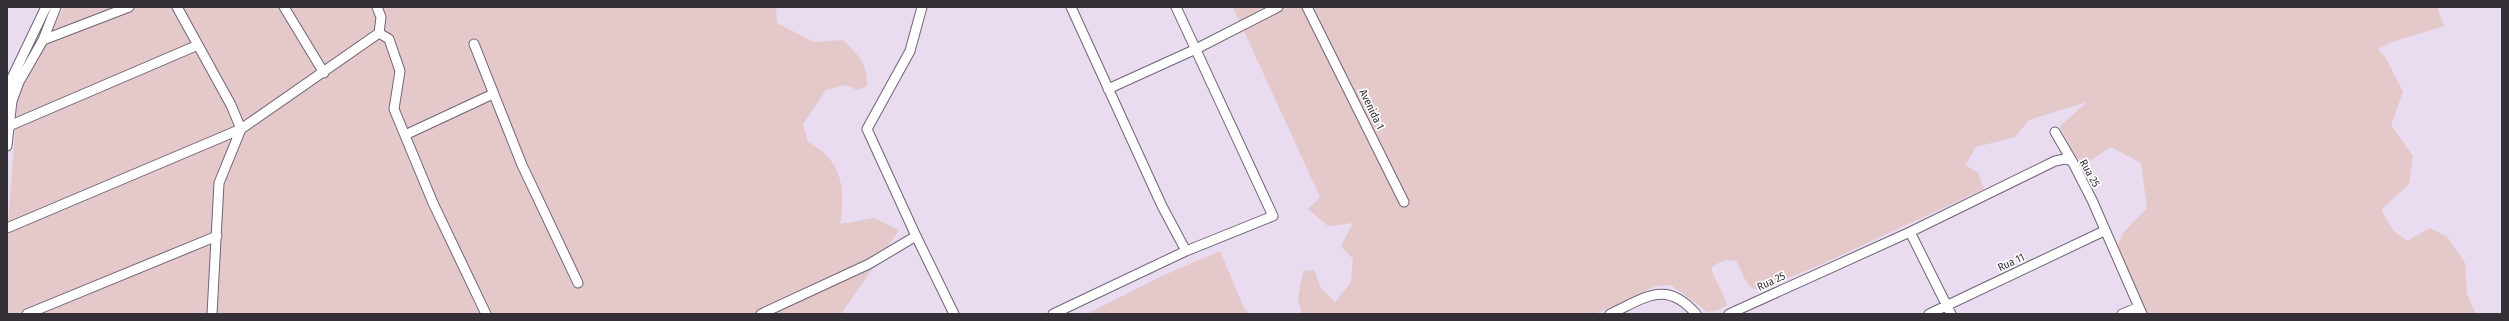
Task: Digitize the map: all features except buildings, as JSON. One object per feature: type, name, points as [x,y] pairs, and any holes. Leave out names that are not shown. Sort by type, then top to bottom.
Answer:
[{"type":"street","points":[[7,94],[11,80],[46,7]]},
{"type":"street","points":[[7,146],[12,100],[19,82],[43,40],[56,7]]},
{"type":"street","points":[[43,40],[129,7]]},
{"type":"street","points":[[177,7],[231,105],[241,129],[219,183],[212,314]]},
{"type":"street","points":[[284,7],[324,73]]},
{"type":"street","points":[[7,228],[241,129],[324,73],[379,33],[381,16],[377,7]]},
{"type":"street","points":[[922,7],[910,51],[867,129],[954,314]]},
{"type":"street","points":[[1071,7],[1162,206],[1186,251]]},
{"type":"street","points":[[1053,314],[1186,251],[1273,216],[1176,7]]},
{"type":"street","points":[[1108,89],[1196,49],[1278,7]]},
{"type":"street","name":"Avenida 1","points":[[1307,7],[1318,26],[1404,202]]},
{"type":"street","points":[[379,33],[389,39],[400,71],[394,109],[433,203],[486,314]]},
{"type":"street","points":[[9,126],[198,44]]},
{"type":"street","points":[[474,44],[539,205],[578,284]]},
{"type":"street","points":[[405,135],[493,94]]},
{"type":"street","points":[[2056,132],[2072,161]]},
{"type":"street","name":"Rua 25","points":[[1729,314],[1910,232],[2055,161],[2065,159],[2072,161],[2140,310]]},
{"type":"street","name":"Rua 11","points":[[1929,314],[1950,310],[2104,231]]},
{"type":"street","points":[[1910,232],[1950,310]]},
{"type":"street","points":[[28,314],[217,236]]},
{"type":"street","points":[[761,314],[868,264],[916,236]]},
{"type":"street","points":[[1610,314],[1649,296],[1666,293],[1678,297],[1696,314]]},
{"type":"street","points":[[2122,314],[2140,310]]},
{"type":"shaded area","points":[[64,7],[776,7],[777,23],[814,42],[843,40],[861,60],[866,71],[867,86],[857,90],[846,85],[826,90],[803,124],[808,142],[828,157],[835,166],[839,176],[842,199],[840,224],[874,218],[899,230],[841,314],[7,314],[7,238],[18,93]]},
{"type":"shaded area","points":[[1233,7],[2437,7],[2444,26],[2389,43],[2378,49],[2385,57],[2403,92],[2391,125],[2413,156],[2409,184],[2381,210],[2394,231],[2407,241],[2430,228],[2447,237],[2465,263],[2467,294],[2476,314],[2147,314],[2117,247],[2123,233],[2147,208],[2141,163],[2111,147],[2088,162],[2073,157],[2060,126],[2087,102],[2029,120],[2015,137],[1976,147],[1965,165],[1978,173],[1984,189],[1811,269],[1757,290],[1746,282],[1736,261],[1726,260],[1717,264],[1711,268],[1727,305],[1719,310],[1706,312],[1671,285],[1656,286],[1595,314],[1302,314],[1298,299],[1303,271],[1314,270],[1321,288],[1335,302],[1351,282],[1353,259],[1341,246],[1353,223],[1328,226],[1308,209],[1320,197]]},
{"type":"shaded area","points":[[1220,251],[1244,308],[1249,314],[1087,314],[1162,276]]}]
